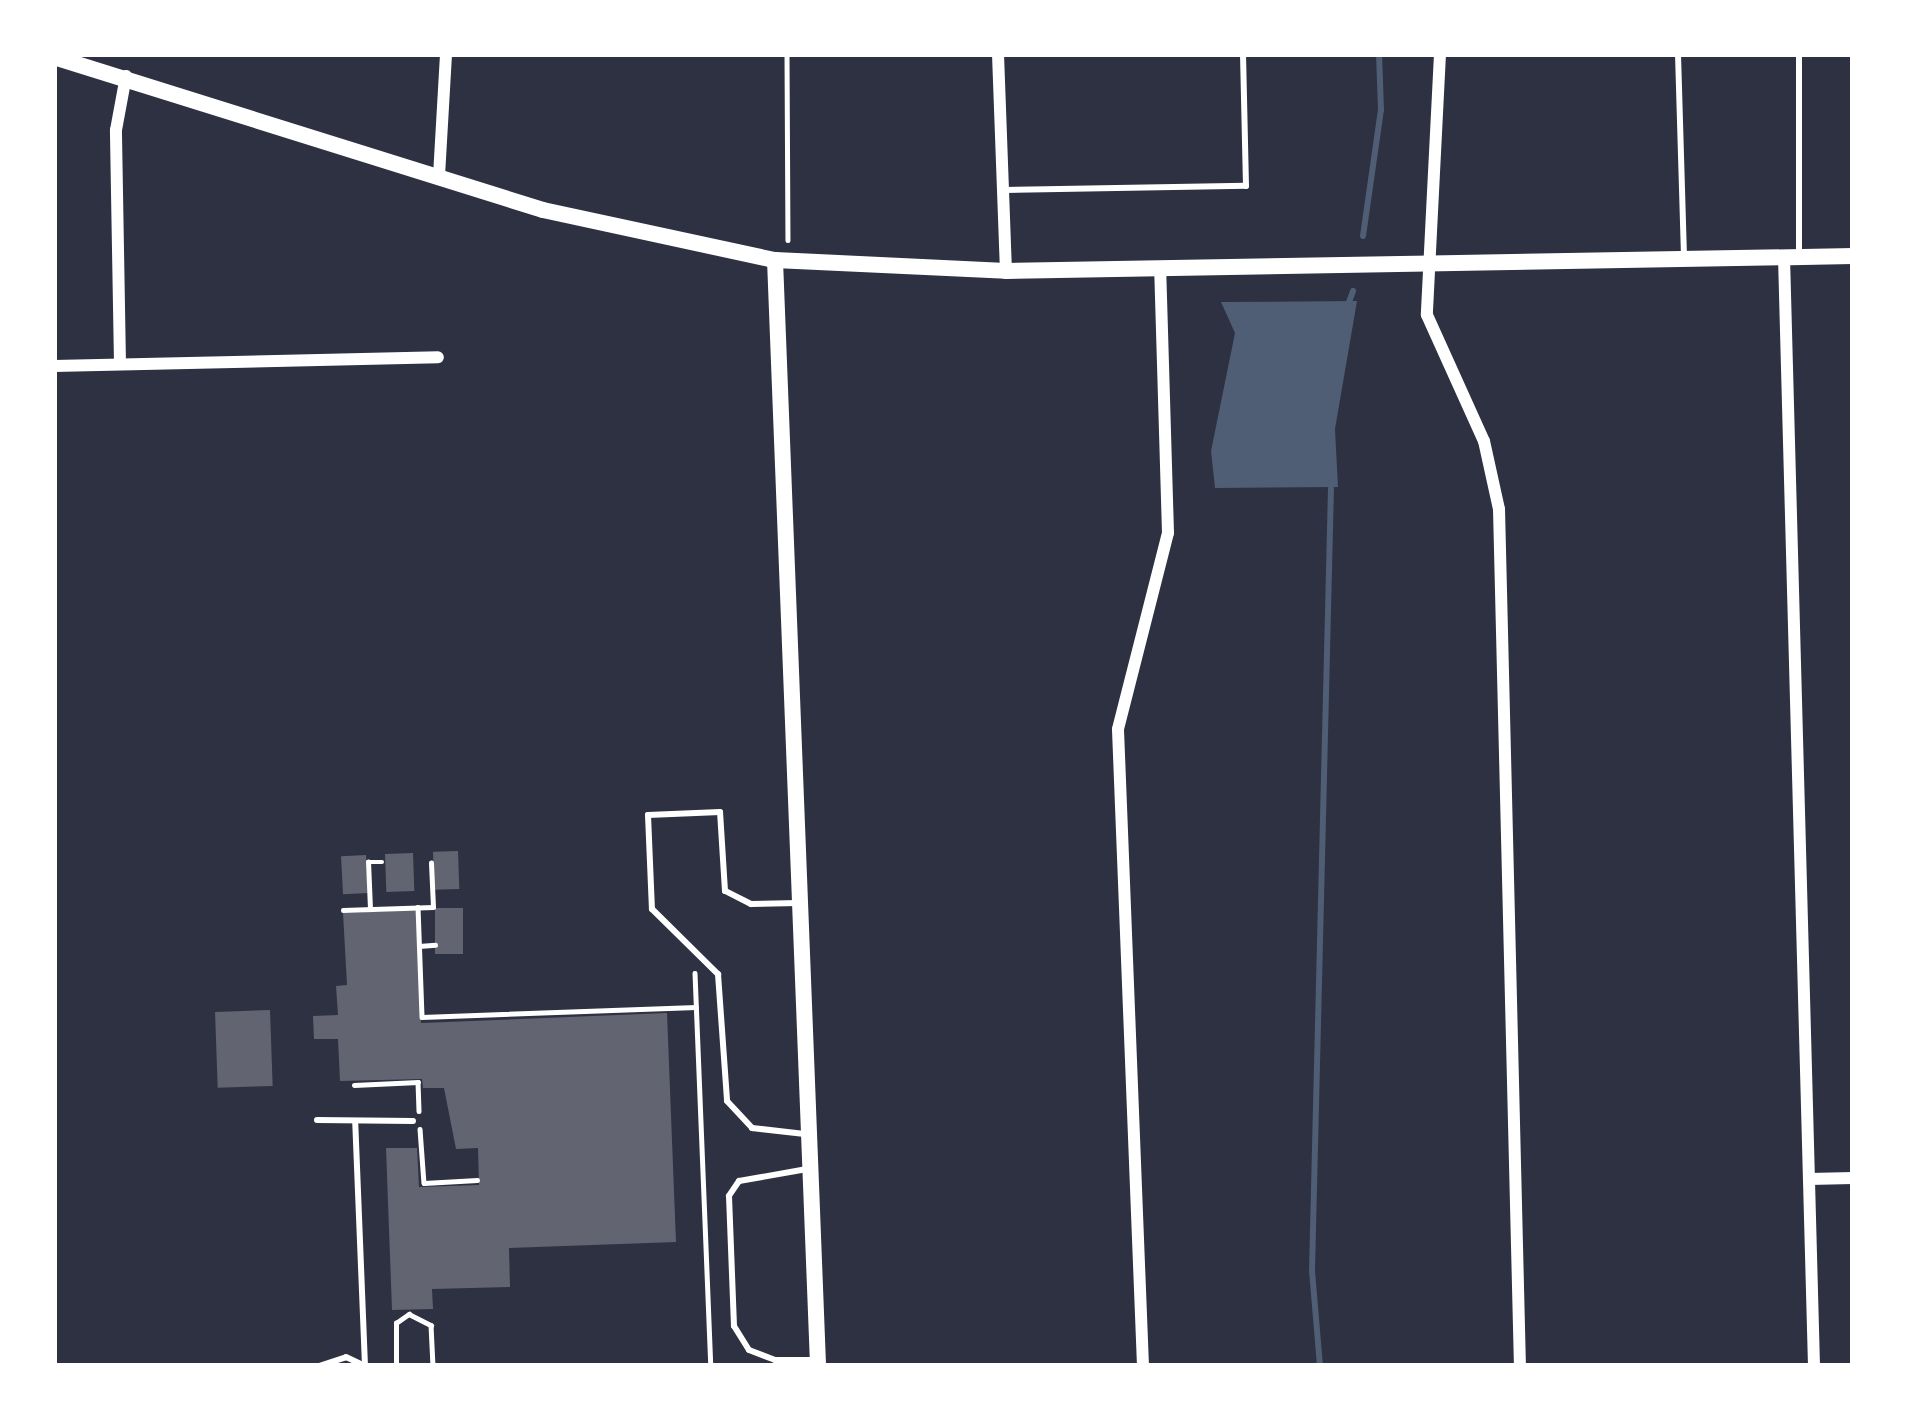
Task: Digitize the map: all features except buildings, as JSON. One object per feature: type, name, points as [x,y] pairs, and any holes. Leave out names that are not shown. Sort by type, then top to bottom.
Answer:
[{"type":"street","points":[[439,176],[446,54]]},
{"type":"street","points":[[998,54],[1006,271]]},
{"type":"street","points":[[1440,54],[1425,264],[1433,340],[1484,441],[1498,508],[1520,1366]]},
{"type":"street","points":[[54,57],[101,61],[126,76],[439,176],[640,234],[782,260],[1006,271],[1853,256]]},
{"type":"street","points":[[120,364],[116,130],[126,76]]},
{"type":"street","points":[[1791,257],[1814,1366]]},
{"type":"street","points":[[782,260],[818,1363]]},
{"type":"street","points":[[1143,1366],[1118,729],[1168,533],[1160,269]]},
{"type":"street","points":[[54,367],[438,357]]},
{"type":"street","points":[[1809,1179],[1853,1178]]},
{"type":"lane","points":[[1005,190],[1246,186],[1243,54]]},
{"type":"lane","points":[[1678,54],[1684,259]]},
{"type":"lane","points":[[1791,257],[1799,54]]},
{"type":"lane","points":[[800,903],[751,904],[725,891],[720,812],[648,815],[652,909],[718,974],[727,1101],[752,1128],[809,1134]]},
{"type":"lane","points":[[317,1120],[413,1121]]},
{"type":"lane","points":[[319,1366],[346,1358],[365,1366],[355,1123]]},
{"type":"lane","points":[[810,1169],[739,1181],[729,1196],[734,1326],[749,1350],[775,1360],[818,1363]]},
{"type":"path","points":[[782,260],[787,54]]},
{"type":"path","points":[[370,909],[368,862],[382,862]]},
{"type":"path","points":[[344,910],[433,907],[431,863]]},
{"type":"path","points":[[418,907],[422,1017],[696,1007]]},
{"type":"path","points":[[419,946],[435,945]]},
{"type":"path","points":[[694,973],[711,1366]]},
{"type":"path","points":[[354,1085],[418,1082]]},
{"type":"path","points":[[424,1183],[477,1180]]},
{"type":"path","points":[[396,1366],[396,1323],[409,1314],[430,1325],[433,1366]]},
{"type":"water","points":[[1357,301],[1335,429],[1338,487],[1215,488],[1211,451],[1235,333],[1221,302]]},
{"type":"waterway","points":[[1363,236],[1381,110],[1379,54]]},
{"type":"waterway","points":[[1349,302],[1353,291]]},
{"type":"waterway","points":[[1320,1366],[1312,1271],[1331,488]]}]
